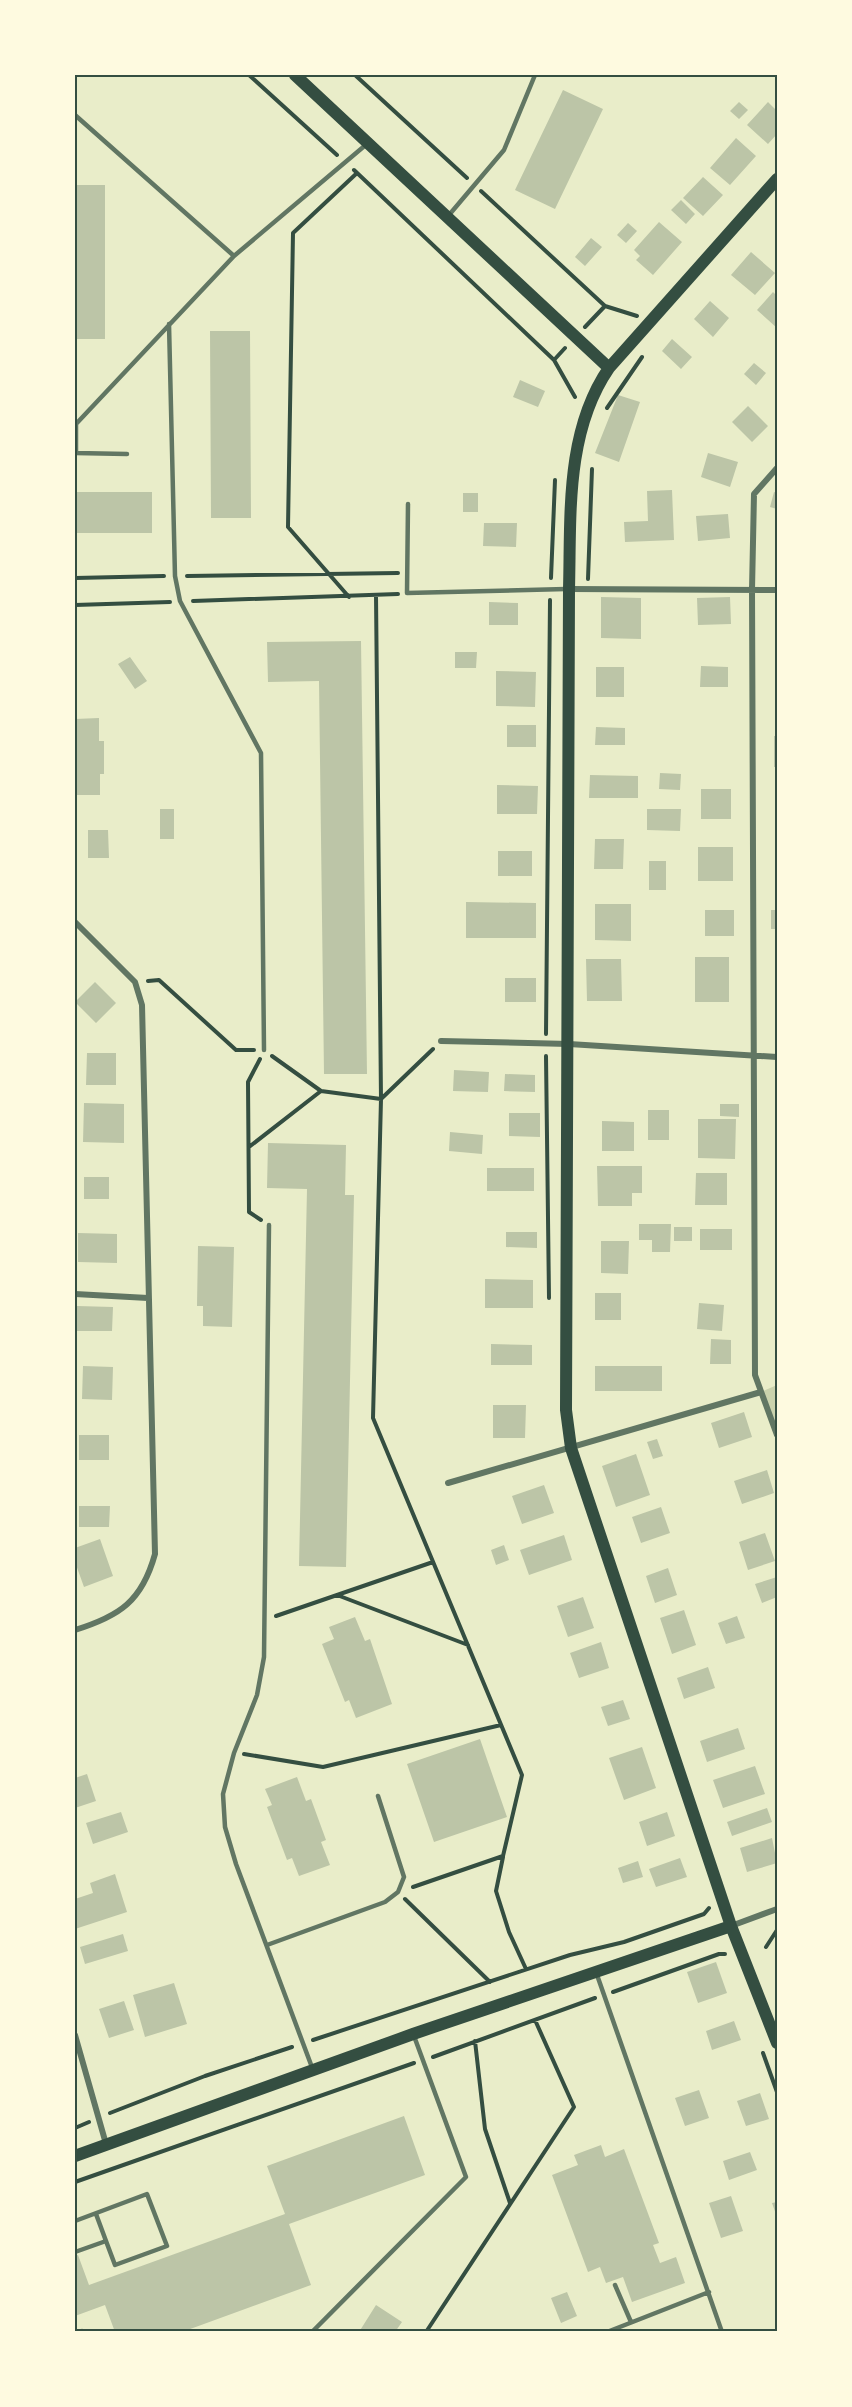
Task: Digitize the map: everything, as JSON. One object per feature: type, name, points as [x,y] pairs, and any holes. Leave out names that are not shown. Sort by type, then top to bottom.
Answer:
[{"type":"main road","points":[[295,75],[609,368]]},
{"type":"main road","points":[[777,179],[609,368],[595,388],[581,429],[575,457],[569,589],[566,1410],[571,1448],[731,1926],[777,2043]]},
{"type":"main road","points":[[75,2156],[413,2034],[731,1926]]},
{"type":"street","points":[[777,468],[754,494],[752,590],[755,1375],[777,1435]]},
{"type":"street","points":[[569,589],[777,590]]},
{"type":"street","points":[[75,922],[135,982],[142,1005],[155,1554],[148,1579],[129,1605],[106,1621],[75,1630]]},
{"type":"street","points":[[441,1041],[569,1044],[777,1057]]},
{"type":"street","points":[[75,1294],[148,1298]]},
{"type":"street","points":[[448,1483],[761,1392]]},
{"type":"street","points":[[731,1926],[777,1909]]},
{"type":"street","points":[[75,2035],[106,2144]]},
{"type":"lane","points":[[447,218],[504,150],[535,75]]},
{"type":"lane","points":[[75,115],[234,256]]},
{"type":"lane","points":[[127,454],[75,453],[76,424],[234,256],[368,143]]},
{"type":"lane","points":[[169,324],[175,576],[180,601],[261,753],[264,1050]]},
{"type":"lane","points":[[408,504],[407,593],[569,589]]},
{"type":"lane","points":[[269,1225],[264,1657],[257,1695],[234,1753],[224,1794],[225,1827],[236,1864],[313,2070]]},
{"type":"lane","points":[[267,1945],[386,1902],[398,1892],[404,1877],[378,1796]]},
{"type":"lane","points":[[596,1972],[722,2332]]},
{"type":"lane","points":[[312,2332],[466,2177],[425,2060],[413,2034]]},
{"type":"lane","points":[[75,2221],[147,2194],[167,2246],[115,2265],[96,2214]]},
{"type":"lane","points":[[75,2253],[106,2241]]},
{"type":"lane","points":[[615,2285],[632,2322]]},
{"type":"lane","points":[[607,2332],[709,2292]]},
{"type":"path","points":[[249,75],[357,173],[554,360]]},
{"type":"path","points":[[355,75],[605,306],[637,316]]},
{"type":"path","points":[[349,597],[288,527],[293,232],[357,173]]},
{"type":"path","points":[[605,412],[645,353]]},
{"type":"path","points":[[587,589],[592,464]]},
{"type":"path","points":[[75,578],[407,573]]},
{"type":"path","points":[[75,605],[349,597],[407,593]]},
{"type":"path","points":[[376,596],[381,1099],[373,1418],[522,1775],[496,1891],[509,1932],[527,1969]]},
{"type":"path","points":[[159,980],[236,1050]]},
{"type":"path","points":[[381,1099],[441,1041]]},
{"type":"path","points":[[269,1225],[249,1212],[248,1082],[264,1050],[321,1092],[381,1099]]},
{"type":"path","points":[[249,1147],[321,1092]]},
{"type":"path","points":[[264,1620],[433,1562]]},
{"type":"path","points":[[337,1594],[468,1645]]},
{"type":"path","points":[[234,1753],[323,1767],[501,1725]]},
{"type":"path","points":[[490,1982],[398,1892],[503,1856]]},
{"type":"path","points":[[75,2128],[206,2076],[527,1969],[624,1942],[704,1914],[711,1905]]},
{"type":"path","points":[[766,1947],[777,1930]]},
{"type":"path","points":[[75,2182],[425,2060],[719,1954]]},
{"type":"path","points":[[426,2332],[574,2108],[535,2020]]},
{"type":"path","points":[[475,2041],[485,2129],[510,2204]]},
{"type":"green space","points":[[777,1385],[777,1436],[761,1392]]},
{"type":"building","points":[[563,90],[603,109],[555,209],[515,190]]},
{"type":"building","points":[[739,102],[748,110],[739,119],[730,111]]},
{"type":"building","points":[[768,102],[777,111],[777,134],[768,144],[747,125]]},
{"type":"building","points":[[736,138],[756,156],[730,185],[710,168]]},
{"type":"building","points":[[703,177],[723,195],[703,216],[683,198]]},
{"type":"building","points":[[75,185],[105,185],[105,339],[75,339]]},
{"type":"building","points":[[681,200],[695,214],[686,224],[671,210]]},
{"type":"building","points":[[659,222],[682,242],[653,275],[636,260],[640,256],[634,250]]},
{"type":"building","points":[[628,223],[637,231],[626,243],[617,235]]},
{"type":"building","points":[[591,238],[602,247],[585,266],[575,257]]},
{"type":"building","points":[[751,252],[775,273],[755,295],[731,275]]},
{"type":"building","points":[[773,292],[777,296],[777,328],[757,310]]},
{"type":"building","points":[[710,301],[729,318],[713,337],[694,319]]},
{"type":"building","points":[[210,331],[250,331],[251,518],[211,518]]},
{"type":"building","points":[[672,339],[692,357],[681,369],[662,351]]},
{"type":"building","points":[[754,363],[766,373],[756,385],[744,374]]},
{"type":"building","points":[[520,380],[545,391],[538,407],[513,397]]},
{"type":"building","points":[[618,395],[640,402],[619,462],[595,453]]},
{"type":"building","points":[[748,406],[768,426],[752,442],[732,422]]},
{"type":"building","points":[[708,453],[738,462],[730,487],[701,477]]},
{"type":"building","points":[[672,490],[674,540],[625,542],[624,522],[648,521],[647,491]]},
{"type":"building","points":[[75,492],[152,492],[152,533],[75,533]]},
{"type":"building","points":[[774,492],[777,493],[777,509],[770,507]]},
{"type":"building","points":[[463,493],[478,493],[478,512],[463,512]]},
{"type":"building","points":[[728,514],[730,538],[698,541],[696,516]]},
{"type":"building","points":[[484,523],[517,523],[516,547],[483,546]]},
{"type":"building","points":[[601,597],[641,598],[641,639],[601,638]]},
{"type":"building","points":[[730,597],[731,624],[698,625],[697,598]]},
{"type":"building","points":[[489,602],[518,603],[518,625],[489,625]]},
{"type":"building","points":[[361,641],[367,1074],[324,1074],[319,681],[268,682],[267,642]]},
{"type":"building","points":[[455,652],[477,652],[476,668],[455,668]]},
{"type":"building","points":[[130,657],[147,681],[135,689],[118,664]]},
{"type":"building","points":[[701,666],[728,667],[728,687],[700,687]]},
{"type":"building","points":[[596,667],[624,667],[624,697],[596,697]]},
{"type":"building","points":[[496,671],[536,672],[535,707],[496,706]]},
{"type":"building","points":[[99,718],[99,741],[104,741],[104,774],[100,774],[100,795],[75,795],[75,719]]},
{"type":"building","points":[[507,725],[536,725],[536,747],[507,747]]},
{"type":"building","points":[[596,727],[625,728],[625,745],[595,745]]},
{"type":"building","points":[[774,736],[777,736],[777,767],[774,767]]},
{"type":"building","points":[[660,773],[681,774],[680,790],[659,789]]},
{"type":"building","points":[[590,775],[638,776],[638,798],[589,798]]},
{"type":"building","points":[[497,785],[538,786],[537,814],[497,814]]},
{"type":"building","points":[[701,789],[731,789],[731,819],[701,819]]},
{"type":"building","points":[[160,809],[174,809],[174,839],[160,839]]},
{"type":"building","points":[[647,809],[681,809],[680,831],[647,830]]},
{"type":"building","points":[[88,830],[108,830],[109,858],[88,858]]},
{"type":"building","points":[[595,839],[624,839],[623,869],[594,869]]},
{"type":"building","points":[[698,847],[733,847],[733,881],[698,881]]},
{"type":"building","points":[[498,851],[532,851],[532,876],[498,876]]},
{"type":"building","points":[[649,861],[666,861],[666,890],[649,890]]},
{"type":"building","points":[[466,902],[536,903],[536,938],[466,938]]},
{"type":"building","points":[[595,904],[631,904],[631,941],[595,940]]},
{"type":"building","points":[[705,910],[734,910],[734,936],[705,936]]},
{"type":"building","points":[[771,910],[777,910],[777,929],[771,929]]},
{"type":"building","points":[[695,957],[729,957],[729,1002],[695,1002]]},
{"type":"building","points":[[586,959],[621,959],[622,1001],[587,1001]]},
{"type":"building","points":[[505,978],[536,978],[536,1002],[505,1002]]},
{"type":"building","points":[[95,982],[116,1003],[96,1023],[75,1002]]},
{"type":"building","points":[[87,1053],[116,1053],[116,1085],[86,1085]]},
{"type":"building","points":[[454,1070],[489,1072],[488,1092],[453,1091]]},
{"type":"building","points":[[505,1074],[535,1075],[535,1092],[504,1091]]},
{"type":"building","points":[[84,1103],[124,1104],[124,1143],[83,1142]]},
{"type":"building","points":[[720,1104],[739,1104],[739,1117],[720,1116]]},
{"type":"building","points":[[648,1110],[669,1110],[669,1140],[648,1140]]},
{"type":"building","points":[[509,1113],[540,1113],[540,1137],[509,1136]]},
{"type":"building","points":[[698,1119],[736,1119],[735,1159],[698,1158]]},
{"type":"building","points":[[602,1121],[634,1122],[634,1151],[602,1151]]},
{"type":"building","points":[[450,1132],[483,1135],[482,1154],[449,1151]]},
{"type":"building","points":[[268,1143],[346,1145],[345,1195],[354,1195],[346,1567],[299,1566],[307,1189],[267,1188]]},
{"type":"building","points":[[597,1166],[642,1166],[642,1193],[632,1193],[632,1206],[598,1206]]},
{"type":"building","points":[[487,1168],[534,1168],[534,1191],[487,1191]]},
{"type":"building","points":[[696,1173],[727,1173],[727,1205],[695,1205]]},
{"type":"building","points":[[84,1177],[109,1177],[109,1199],[84,1199]]},
{"type":"building","points":[[639,1224],[671,1224],[670,1252],[652,1252],[652,1240],[639,1240]]},
{"type":"building","points":[[674,1227],[692,1227],[692,1241],[674,1241]]},
{"type":"building","points":[[700,1229],[732,1229],[732,1250],[700,1250]]},
{"type":"building","points":[[506,1232],[537,1232],[537,1248],[506,1247]]},
{"type":"building","points":[[78,1233],[117,1234],[117,1263],[78,1262]]},
{"type":"building","points":[[601,1241],[629,1241],[628,1274],[601,1273]]},
{"type":"building","points":[[198,1246],[234,1247],[232,1327],[203,1326],[203,1306],[197,1306]]},
{"type":"building","points":[[485,1279],[533,1280],[533,1308],[485,1308]]},
{"type":"building","points":[[595,1293],[621,1293],[621,1320],[595,1320]]},
{"type":"building","points":[[699,1303],[724,1305],[722,1331],[697,1329]]},
{"type":"building","points":[[77,1306],[113,1307],[112,1331],[77,1331]]},
{"type":"building","points":[[711,1339],[731,1340],[731,1364],[710,1364]]},
{"type":"building","points":[[491,1344],[532,1345],[532,1365],[491,1365]]},
{"type":"building","points":[[83,1366],[113,1367],[112,1400],[82,1399]]},
{"type":"building","points":[[595,1366],[662,1366],[662,1391],[595,1391]]},
{"type":"building","points":[[493,1405],[526,1405],[525,1438],[493,1438]]},
{"type":"building","points":[[744,1412],[752,1437],[719,1448],[711,1423]]},
{"type":"building","points":[[79,1435],[109,1435],[109,1460],[79,1460]]},
{"type":"building","points":[[657,1439],[663,1456],[653,1459],[647,1442]]},
{"type":"building","points":[[636,1454],[650,1495],[616,1507],[602,1466]]},
{"type":"building","points":[[767,1470],[774,1493],[742,1504],[734,1481]]},
{"type":"building","points":[[544,1485],[554,1513],[522,1524],[512,1496]]},
{"type":"building","points":[[79,1506],[110,1506],[109,1527],[79,1527]]},
{"type":"building","points":[[661,1507],[670,1533],[641,1543],[632,1517]]},
{"type":"building","points":[[765,1533],[775,1561],[748,1570],[739,1542]]},
{"type":"building","points":[[564,1535],[572,1560],[529,1575],[520,1550]]},
{"type":"building","points":[[100,1539],[113,1576],[84,1587],[75,1562],[75,1548]]},
{"type":"building","points":[[504,1545],[509,1560],[496,1565],[491,1550]]},
{"type":"building","points":[[668,1568],[677,1595],[655,1603],[646,1576]]},
{"type":"building","points":[[777,1577],[777,1597],[762,1603],[755,1584]]},
{"type":"building","points":[[583,1597],[594,1628],[568,1637],[557,1606]]},
{"type":"building","points":[[684,1610],[696,1645],[672,1654],[660,1618]]},
{"type":"building","points":[[737,1616],[745,1638],[726,1644],[718,1623]]},
{"type":"building","points":[[355,1617],[365,1641],[370,1639],[392,1704],[356,1718],[349,1700],[345,1702],[322,1644],[334,1639],[329,1627]]},
{"type":"building","points":[[601,1642],[609,1668],[579,1678],[570,1653]]},
{"type":"building","points":[[708,1667],[715,1688],[684,1699],[677,1678]]},
{"type":"building","points":[[623,1700],[630,1719],[608,1726],[601,1707]]},
{"type":"building","points":[[738,1728],[745,1749],[707,1762],[700,1741]]},
{"type":"building","points":[[480,1739],[507,1817],[434,1842],[407,1764]]},
{"type":"building","points":[[642,1747],[656,1788],[624,1800],[609,1758]]},
{"type":"building","points":[[755,1766],[765,1794],[723,1808],[713,1780]]},
{"type":"building","points":[[87,1774],[96,1801],[75,1808],[75,1778]]},
{"type":"building","points":[[297,1777],[306,1801],[311,1799],[326,1840],[321,1842],[330,1865],[299,1876],[292,1858],[287,1860],[267,1807],[272,1805],[265,1789]]},
{"type":"building","points":[[767,1808],[772,1822],[732,1836],[727,1822]]},
{"type":"building","points":[[121,1812],[128,1832],[93,1844],[86,1823]]},
{"type":"building","points":[[667,1812],[675,1836],[647,1846],[639,1822]]},
{"type":"building","points":[[772,1838],[777,1863],[747,1872],[740,1848]]},
{"type":"building","points":[[680,1858],[687,1877],[656,1887],[649,1869]]},
{"type":"building","points":[[638,1861],[643,1877],[623,1883],[618,1868]]},
{"type":"building","points":[[115,1874],[127,1912],[75,1929],[75,1899],[93,1893],[90,1883]]},
{"type":"building","points":[[123,1934],[128,1951],[85,1964],[80,1947]]},
{"type":"building","points":[[716,1962],[727,1993],[698,2003],[687,1972]]},
{"type":"building","points":[[174,1983],[187,2024],[145,2037],[133,1995]]},
{"type":"building","points":[[124,2001],[134,2030],[109,2038],[99,2009]]},
{"type":"building","points":[[734,2021],[741,2040],[712,2050],[706,2031]]},
{"type":"building","points":[[699,2090],[709,2118],[685,2126],[675,2098]]},
{"type":"building","points":[[760,2093],[769,2119],[746,2126],[737,2101]]},
{"type":"building","points":[[404,2116],[425,2175],[289,2224],[311,2285],[182,2332],[115,2332],[105,2305],[75,2316],[75,2256],[78,2255],[89,2285],[285,2214],[267,2166]]},
{"type":"building","points":[[601,2145],[605,2157],[624,2149],[659,2243],[653,2245],[660,2263],[676,2257],[685,2283],[632,2302],[623,2277],[606,2283],[600,2267],[588,2272],[552,2175],[578,2165],[574,2155]]},
{"type":"building","points":[[750,2152],[757,2170],[729,2180],[723,2161]]},
{"type":"building","points":[[731,2196],[743,2231],[721,2238],[709,2203]]},
{"type":"building","points":[[777,2202],[777,2217],[772,2203]]},
{"type":"building","points":[[567,2292],[577,2316],[561,2323],[551,2298]]},
{"type":"building","points":[[376,2305],[402,2322],[395,2332],[359,2332]]}]
